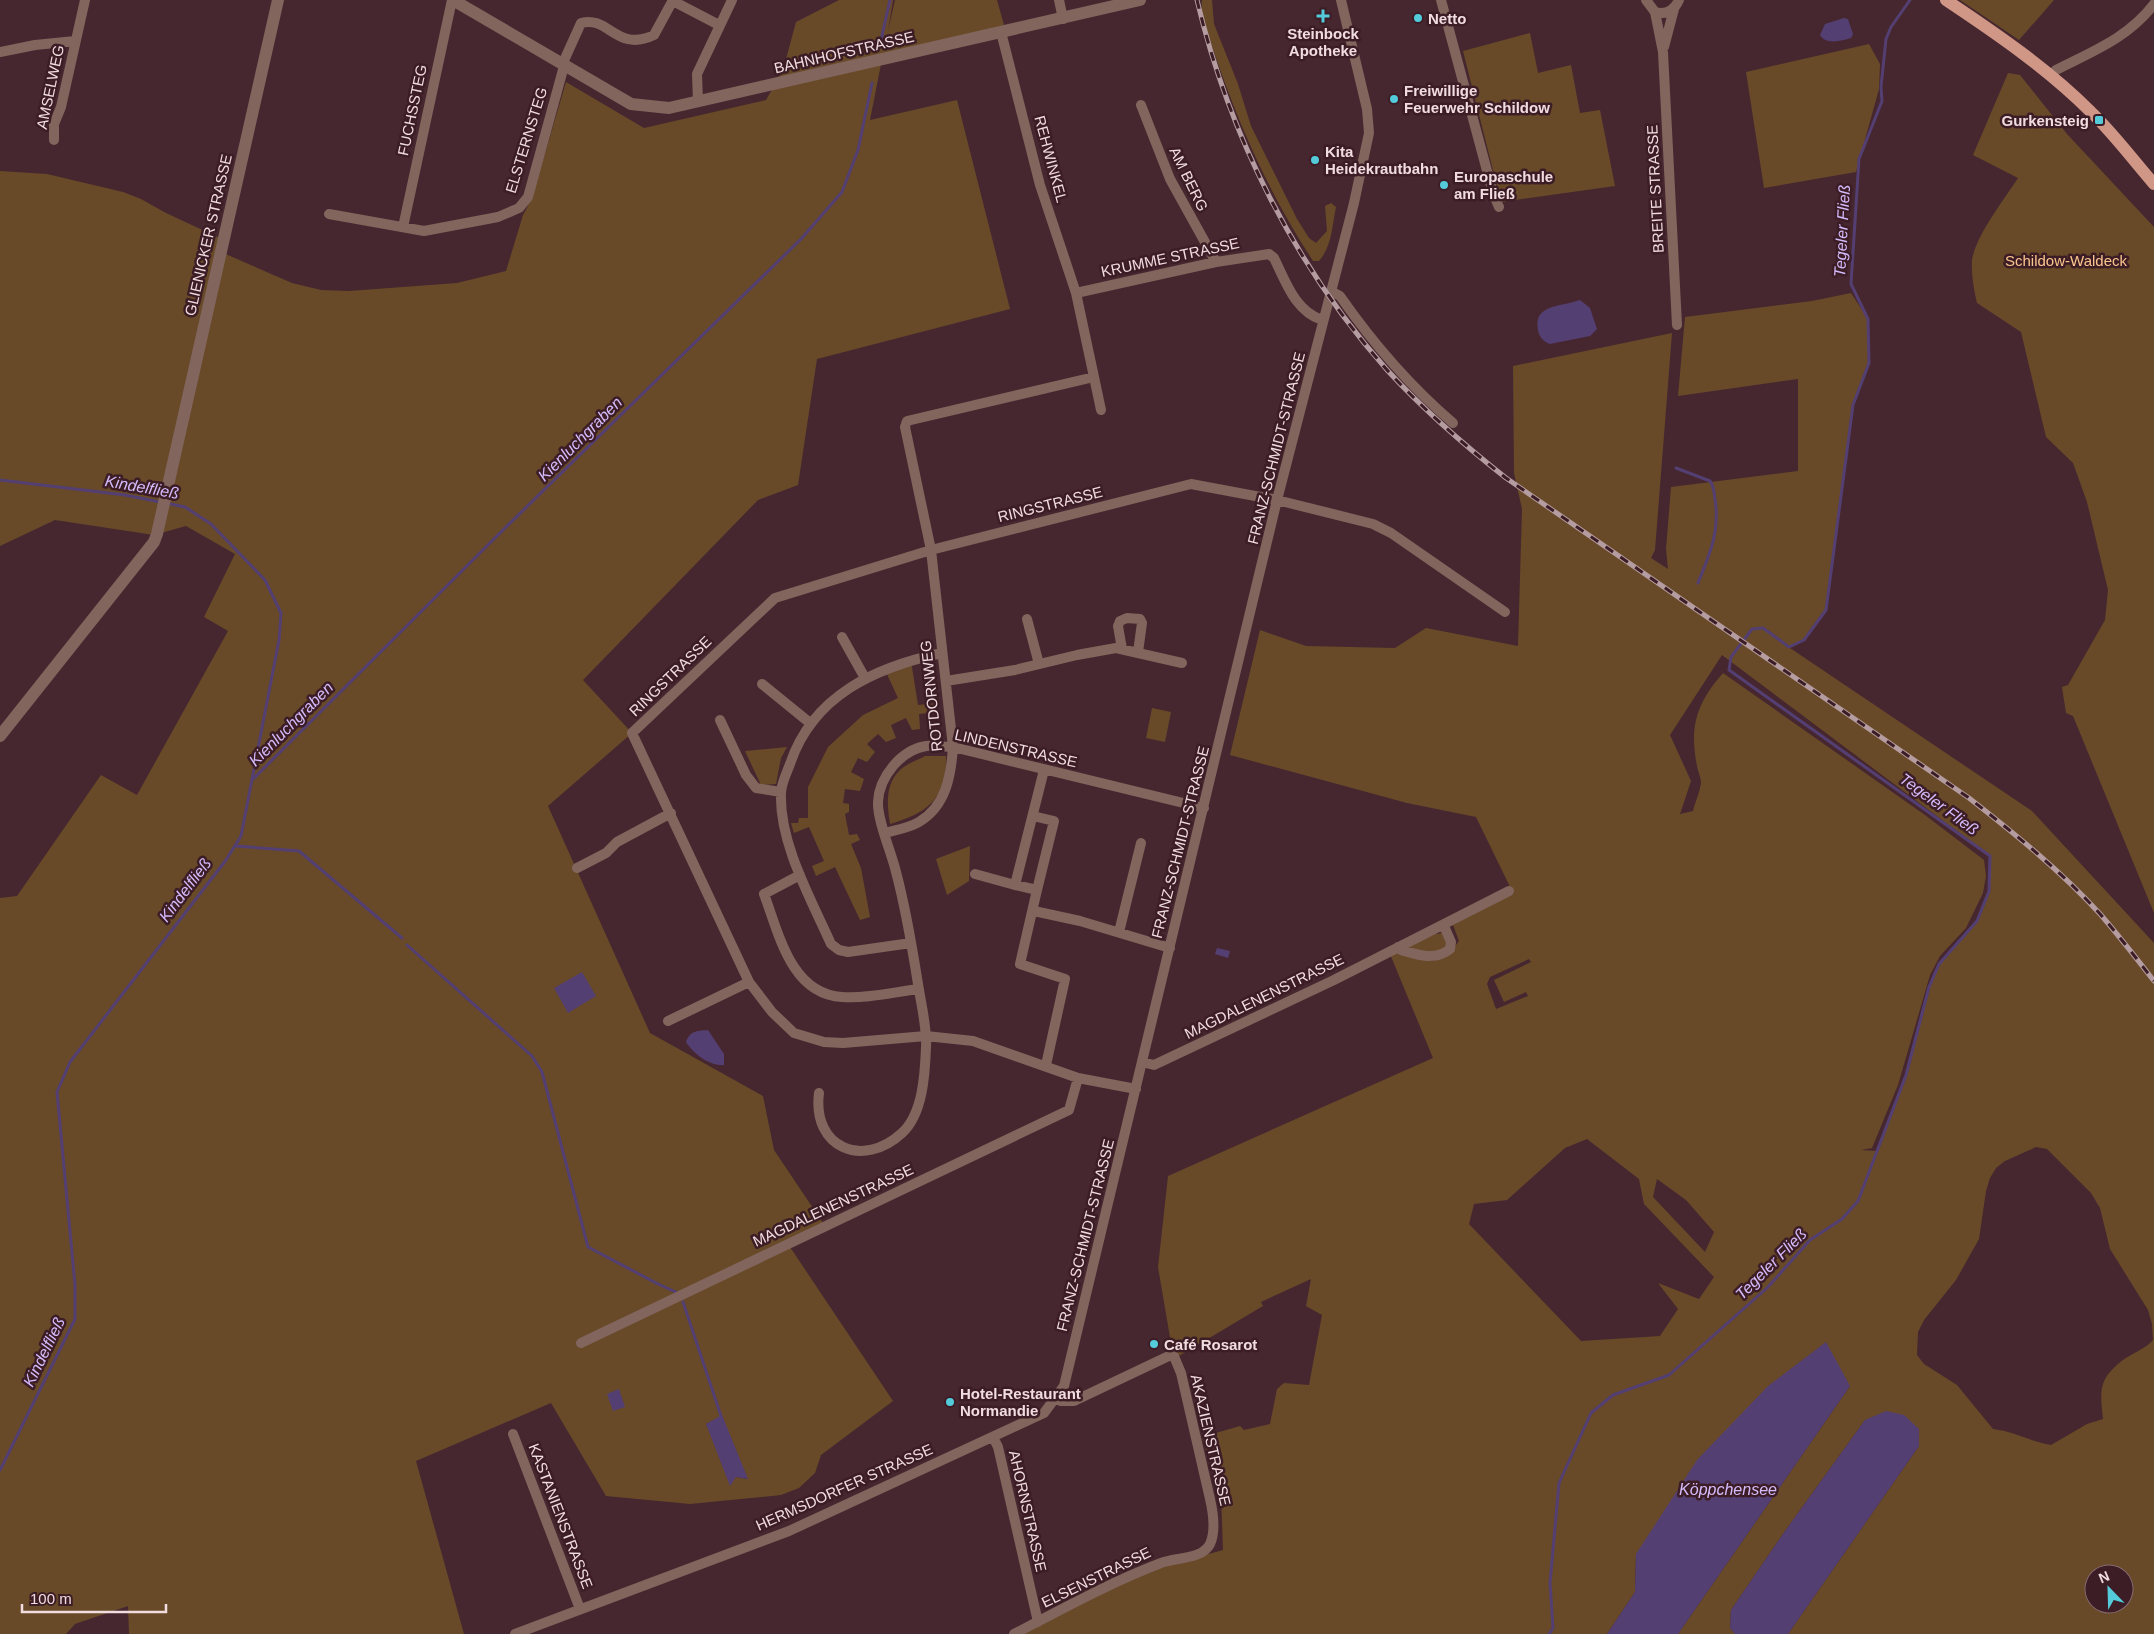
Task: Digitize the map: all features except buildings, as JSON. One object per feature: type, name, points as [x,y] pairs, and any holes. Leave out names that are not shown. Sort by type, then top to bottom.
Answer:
[{"type":"main road","points":[[1946,0],[2006,42],[2050,76],[2090,111],[2154,184]]},
{"type":"street","name":"AMSELWEG","points":[[54,140],[54,124],[61,107],[85,0]]},
{"type":"street","name":"GLIENICKER STRASSE","points":[[0,736],[154,542],[171,477],[278,0]]},
{"type":"street","name":"BAHNHOFSTRASSE","points":[[452,0],[631,104],[669,108],[1140,0]]},
{"type":"street","name":"FUCHSSTEG","points":[[403,227],[452,0]]},
{"type":"street","points":[[698,102],[696,89],[697,74],[732,0]]},
{"type":"street","points":[[1059,0],[1063,18]]},
{"type":"street","name":"FRANZ-SCHMIDT-STRASSE","points":[[1056,1398],[1064,1386],[1278,500],[1369,133],[1365,103],[1341,0]]},
{"type":"street","points":[[1441,0],[1492,193],[1499,207]]},
{"type":"street","name":"BREITE STRASSE","points":[[1646,0],[1655,12],[1663,52],[1677,325]]},
{"type":"street","points":[[563,66],[581,23],[592,22],[626,40],[638,41],[654,35],[673,1],[719,25]]},
{"type":"street","name":"BREITE STRASSE","points":[[1655,12],[1663,14],[1676,4]]},
{"type":"street","name":"BREITE STRASSE","points":[[1663,52],[1676,4]]},
{"type":"street","points":[[2050,76],[2056,70],[2121,37],[2145,16],[2154,4]]},
{"type":"street","name":"REHWINKEL","points":[[1001,32],[1040,185],[1076,293]]},
{"type":"street","name":"AMSELWEG","points":[[0,52],[75,40]]},
{"type":"street","name":"ELSTERNSTEG","points":[[329,214],[424,231],[498,217],[519,208],[528,197],[563,66]]},
{"type":"street","name":"AM BERG","points":[[1141,105],[1170,179],[1216,262]]},
{"type":"street","name":"KRUMME STRASSE","points":[[1076,293],[1216,262],[1269,254],[1274,258],[1299,306],[1305,312],[1322,320]]},
{"type":"street","points":[[1331,291],[1340,296],[1389,360],[1433,406],[1453,423]]},
{"type":"street","points":[[1076,293],[1101,410]]},
{"type":"street","points":[[931,550],[905,427],[907,421],[1094,377]]},
{"type":"street","name":"RINGSTRASSE","points":[[671,813],[632,733],[774,598],[931,550],[1191,484],[1278,500],[1373,524],[1391,533],[1505,612]]},
{"type":"street","name":"ROTDORNWEG","points":[[885,833],[918,823],[937,807],[951,773],[953,747],[931,550]]},
{"type":"street","points":[[1122,649],[1118,626],[1120,621],[1135,617],[1140,619],[1142,623],[1138,652]]},
{"type":"street","points":[[1027,620],[1039,664]]},
{"type":"street","points":[[842,637],[865,678]]},
{"type":"street","points":[[946,681],[1039,664],[1077,654],[1122,649],[1182,663]]},
{"type":"street","points":[[911,943],[848,952],[838,950],[831,944],[800,875],[786,834],[781,792],[793,755],[810,723],[844,691],[865,678],[913,659],[942,653]]},
{"type":"street","points":[[762,684],[810,723]]},
{"type":"street","points":[[720,720],[746,775],[756,788],[781,792]]},
{"type":"street","name":"LINDENSTRASSE","points":[[819,1092],[817,1110],[823,1129],[836,1143],[854,1151],[878,1149],[903,1133],[915,1114],[924,1078],[926,1036],[919,989],[896,872],[878,802],[886,776],[901,756],[925,746],[953,747],[1204,808]]},
{"type":"street","points":[[1016,885],[1044,770]]},
{"type":"street","points":[[577,868],[606,853],[617,842],[671,813],[749,982],[772,1012],[794,1032],[824,1042],[843,1043],[926,1036],[973,1041],[1046,1065],[1078,1078],[1136,1089]]},
{"type":"street","points":[[1032,816],[1054,821],[1020,964],[1066,979],[1046,1065]]},
{"type":"street","points":[[1119,932],[1141,843]]},
{"type":"street","points":[[975,874],[1037,890]]},
{"type":"street","points":[[800,875],[764,894],[795,971],[808,984],[825,994],[843,997],[919,989]]},
{"type":"street","name":"MAGDALENENSTRASSE","points":[[1142,1062],[1154,1065],[1444,926],[1509,891]]},
{"type":"street","points":[[1034,911],[1119,932],[1170,948]]},
{"type":"street","points":[[1398,947],[1401,950],[1429,957],[1444,954],[1450,949],[1452,942],[1444,926]]},
{"type":"street","points":[[668,1021],[749,982]]},
{"type":"street","name":"MAGDALENENSTRASSE","points":[[581,1343],[1069,1110],[1078,1078]]},
{"type":"street","name":"AKAZIENSTRASSE","points":[[1056,1398],[1061,1401],[1074,1401],[1173,1354],[1181,1373],[1213,1514],[1210,1544],[1194,1555]]},
{"type":"street","name":"HERMSDORFER STRASSE","points":[[515,1634],[789,1531],[1044,1412],[1056,1398]]},
{"type":"street","name":"KASTANIENSTRASSE","points":[[513,1434],[580,1609]]},
{"type":"street","name":"AHORNSTRASSE","points":[[993,1437],[998,1448],[1038,1622]]},
{"type":"street","name":"ELSENSTRASSE","points":[[1014,1634],[1163,1562],[1194,1555]]},
{"type":"green space","points":[[839,0],[893,0],[888,31],[895,0],[997,0],[1004,25],[882,59],[870,120],[957,100],[1010,309],[817,359],[798,485],[758,500],[583,680],[632,733],[548,806],[650,1033],[763,1096],[774,1150],[825,1226],[788,1244],[893,1401],[821,1455],[815,1473],[799,1488],[781,1495],[690,1504],[606,1496],[551,1403],[416,1461],[464,1634],[129,1634],[128,1606],[75,1624],[66,1634],[0,1634],[0,898],[17,896],[101,775],[137,795],[228,631],[204,617],[235,554],[186,526],[154,535],[55,520],[0,546],[0,171],[47,174],[123,192],[224,240],[221,252],[292,283],[321,290],[349,291],[457,283],[506,271],[523,215],[532,198],[566,82],[644,128],[766,100],[783,70],[796,22]],"holes":[[[722,1416],[747,1479],[736,1477],[706,1424]]]},
{"type":"green space","points":[[1202,0],[1212,0],[1214,24],[1238,84],[1251,126],[1297,219],[1309,238],[1316,243],[1327,231],[1325,206],[1331,203],[1336,207],[1327,249],[1319,261],[1313,261],[1283,212],[1246,135],[1208,35],[1202,14]]},
{"type":"green space","points":[[1960,0],[2054,0],[2019,40]]},
{"type":"green space","points":[[1530,33],[1538,73],[1571,65],[1580,113],[1600,110],[1615,186],[1501,202],[1463,51]]},
{"type":"green space","points":[[1869,44],[1880,64],[1879,89],[1856,172],[1764,188],[1746,72]]},
{"type":"green space","name":"Schildow-Waldeck","points":[[2008,73],[2020,75],[2067,134],[2154,227],[2154,913],[2073,716],[2066,713],[2062,687],[2068,685],[2105,620],[2108,590],[2087,502],[2073,463],[2046,437],[2021,332],[1977,303],[1972,276],[1972,260],[1979,240],[2018,178],[1973,155]]},
{"type":"green space","points":[[1851,293],[1868,319],[1869,363],[1853,405],[1826,610],[1804,640],[1790,648],[2032,811],[2154,943],[2154,1634],[1788,1634],[1919,1446],[1865,1420],[1731,1610],[1730,1628],[1735,1634],[1678,1634],[1850,1386],[1636,1554],[1635,1592],[1607,1634],[1012,1634],[1137,1574],[1223,1550],[1221,1494],[1202,1437],[1240,1426],[1244,1430],[1270,1424],[1277,1389],[1284,1383],[1309,1385],[1322,1315],[1306,1306],[1311,1279],[1261,1302],[1263,1306],[1179,1356],[1172,1349],[1158,1267],[1168,1176],[1433,1058],[1390,954],[1399,952],[1431,961],[1439,959],[1448,953],[1459,941],[1453,925],[1513,893],[1476,817],[1407,803],[1230,755],[1260,630],[1306,646],[1395,648],[1426,628],[1518,646],[1522,509],[1514,473],[1513,366],[1672,333],[1655,550],[1651,558],[1668,569],[1666,549],[1671,487],[1798,471],[1798,379],[1678,396],[1685,317],[1812,301]],"holes":[[[1722,655],[1990,856],[1989,891],[1977,921],[1939,964],[1929,987],[1906,1075],[1877,1151],[1861,1150],[1872,1148],[1898,1085],[1930,975],[1940,956],[1966,928],[1983,893],[1986,876],[1984,860],[1925,815],[1723,673],[1707,695],[1697,716],[1694,739],[1701,785],[1693,811],[1680,814],[1691,781],[1670,735]],[[1529,959],[1531,962],[1494,980],[1504,1002],[1526,992],[1528,996],[1496,1009],[1487,984],[1490,977]],[[1587,1139],[1639,1179],[1644,1204],[1714,1277],[1699,1299],[1658,1283],[1678,1309],[1660,1336],[1581,1341],[1469,1224],[1474,1204],[1507,1200],[1565,1148]],[[2036,1147],[2047,1149],[2091,1193],[2100,1208],[2110,1249],[2148,1310],[2152,1324],[2153,1340],[2123,1360],[2109,1373],[2105,1380],[2101,1393],[2103,1419],[2087,1424],[2051,1445],[1993,1429],[1957,1385],[1924,1364],[1917,1355],[1918,1332],[1924,1320],[1956,1280],[1979,1239],[1986,1191],[1990,1178],[1996,1168],[2005,1161]],[[1657,1179],[1686,1200],[1714,1232],[1705,1252],[1653,1197]]]},
{"type":"green space","points":[[911,661],[918,705],[938,703],[938,712],[919,714],[920,729],[912,730],[906,718],[891,725],[896,738],[886,742],[878,734],[867,744],[875,752],[867,762],[858,758],[851,772],[864,779],[860,791],[845,789],[843,803],[849,804],[849,812],[845,814],[849,835],[857,834],[860,840],[851,844],[861,868],[870,917],[860,920],[835,867],[816,876],[812,866],[824,861],[809,827],[794,833],[791,823],[798,823],[799,818],[808,818],[808,787],[828,747],[863,715],[898,698],[886,672]]},
{"type":"green space","points":[[1152,708],[1171,712],[1165,742],[1146,738]]},
{"type":"green space","points":[[787,747],[781,758],[776,784],[761,785],[745,751]]},
{"type":"green space","points":[[925,756],[946,756],[943,783],[939,793],[925,809],[915,815],[890,824],[888,795],[895,776],[909,764]]},
{"type":"green space","points":[[970,846],[969,881],[947,895],[936,859]]},
{"type":"green space","points":[[1442,933],[1447,936],[1448,948],[1433,954],[1408,949],[1408,946],[1435,934]]},
{"type":"water","points":[[1844,18],[1848,19],[1853,34],[1851,38],[1830,41],[1820,35],[1825,24]]},
{"type":"water","points":[[1580,300],[1590,308],[1597,329],[1590,336],[1550,344],[1544,341],[1539,335],[1538,330],[1540,315],[1550,308]]},
{"type":"water","points":[[1217,948],[1230,951],[1228,958],[1215,954]]},
{"type":"water","points":[[582,972],[596,996],[568,1013],[554,988]]},
{"type":"water","points":[[708,1030],[724,1054],[724,1065],[713,1064],[702,1058],[686,1042],[694,1032]]},
{"type":"water","name":"Köppchensee","points":[[1826,1342],[1850,1386],[1678,1634],[1607,1634],[1635,1592],[1636,1554],[1697,1460],[1768,1386]]},
{"type":"water","points":[[619,1389],[625,1407],[613,1411],[607,1394]]},
{"type":"water","name":"Köppchensee","points":[[1886,1411],[1904,1415],[1919,1429],[1919,1446],[1788,1634],[1735,1634],[1730,1628],[1731,1610],[1865,1420]]},
{"type":"water","points":[[722,1415],[748,1479],[736,1477],[730,1486],[706,1424]]},
{"type":"waterway","name":"Kienluchgraben","points":[[881,40],[890,0]]},
{"type":"waterway","name":"Tegeler Fließ","points":[[1549,1634],[1553,1628],[1550,1583],[1559,1483],[1591,1413],[1613,1395],[1669,1375],[1767,1288],[1810,1240],[1842,1219],[1858,1201],[1906,1075],[1929,987],[1939,964],[1977,921],[1989,891],[1990,856],[1729,670],[1731,657],[1752,629],[1763,628],[1789,647],[1804,640],[1826,610],[1853,405],[1869,363],[1868,319],[1851,284],[1859,159],[1882,101],[1881,87],[1886,39],[1891,27],[1910,0]]},
{"type":"waterway","name":"Kienluchgraben","points":[[252,780],[505,528],[801,239],[842,192],[858,150],[872,83]]},
{"type":"waterway","points":[[1676,468],[1710,481],[1714,490],[1715,532],[1710,552],[1698,583]]},
{"type":"waterway","name":"Kindelfließ","points":[[0,480],[125,495],[160,502]]},
{"type":"waterway","name":"Kindelfließ","points":[[0,1470],[75,1319],[75,1285],[57,1092],[70,1062],[226,860],[241,836],[279,640],[281,613],[265,580],[211,524],[185,507],[166,503]]},
{"type":"waterway","points":[[236,846],[299,851],[402,938]]},
{"type":"waterway","points":[[407,945],[532,1056],[542,1072],[588,1247],[678,1293]]},
{"type":"waterway","points":[[683,1302],[722,1419]]},
{"type":"railway","points":[[1197,0],[1227,100],[1247,149],[1295,244],[1323,288],[1354,331],[1416,400],[1506,478],[1969,798],[2070,883],[2108,923],[2154,981]]},
{"type":"place","name":"Steinbock Apotheke","points":[[1323,16]]},
{"type":"place","name":"Netto","points":[[1418,18]]},
{"type":"place","name":"Freiwillige Feuerwehr Schildow","points":[[1394,99]]},
{"type":"place","name":"Gurkensteig","points":[[2099,120]]},
{"type":"place","name":"Kita Heidekrautbahn","points":[[1315,160]]},
{"type":"place","name":"Europaschule am Fließ","points":[[1444,185]]},
{"type":"place","name":"Café Rosarot","points":[[1154,1344]]},
{"type":"place","name":"Hotel-Restaurant Normandie","points":[[950,1402]]}]
